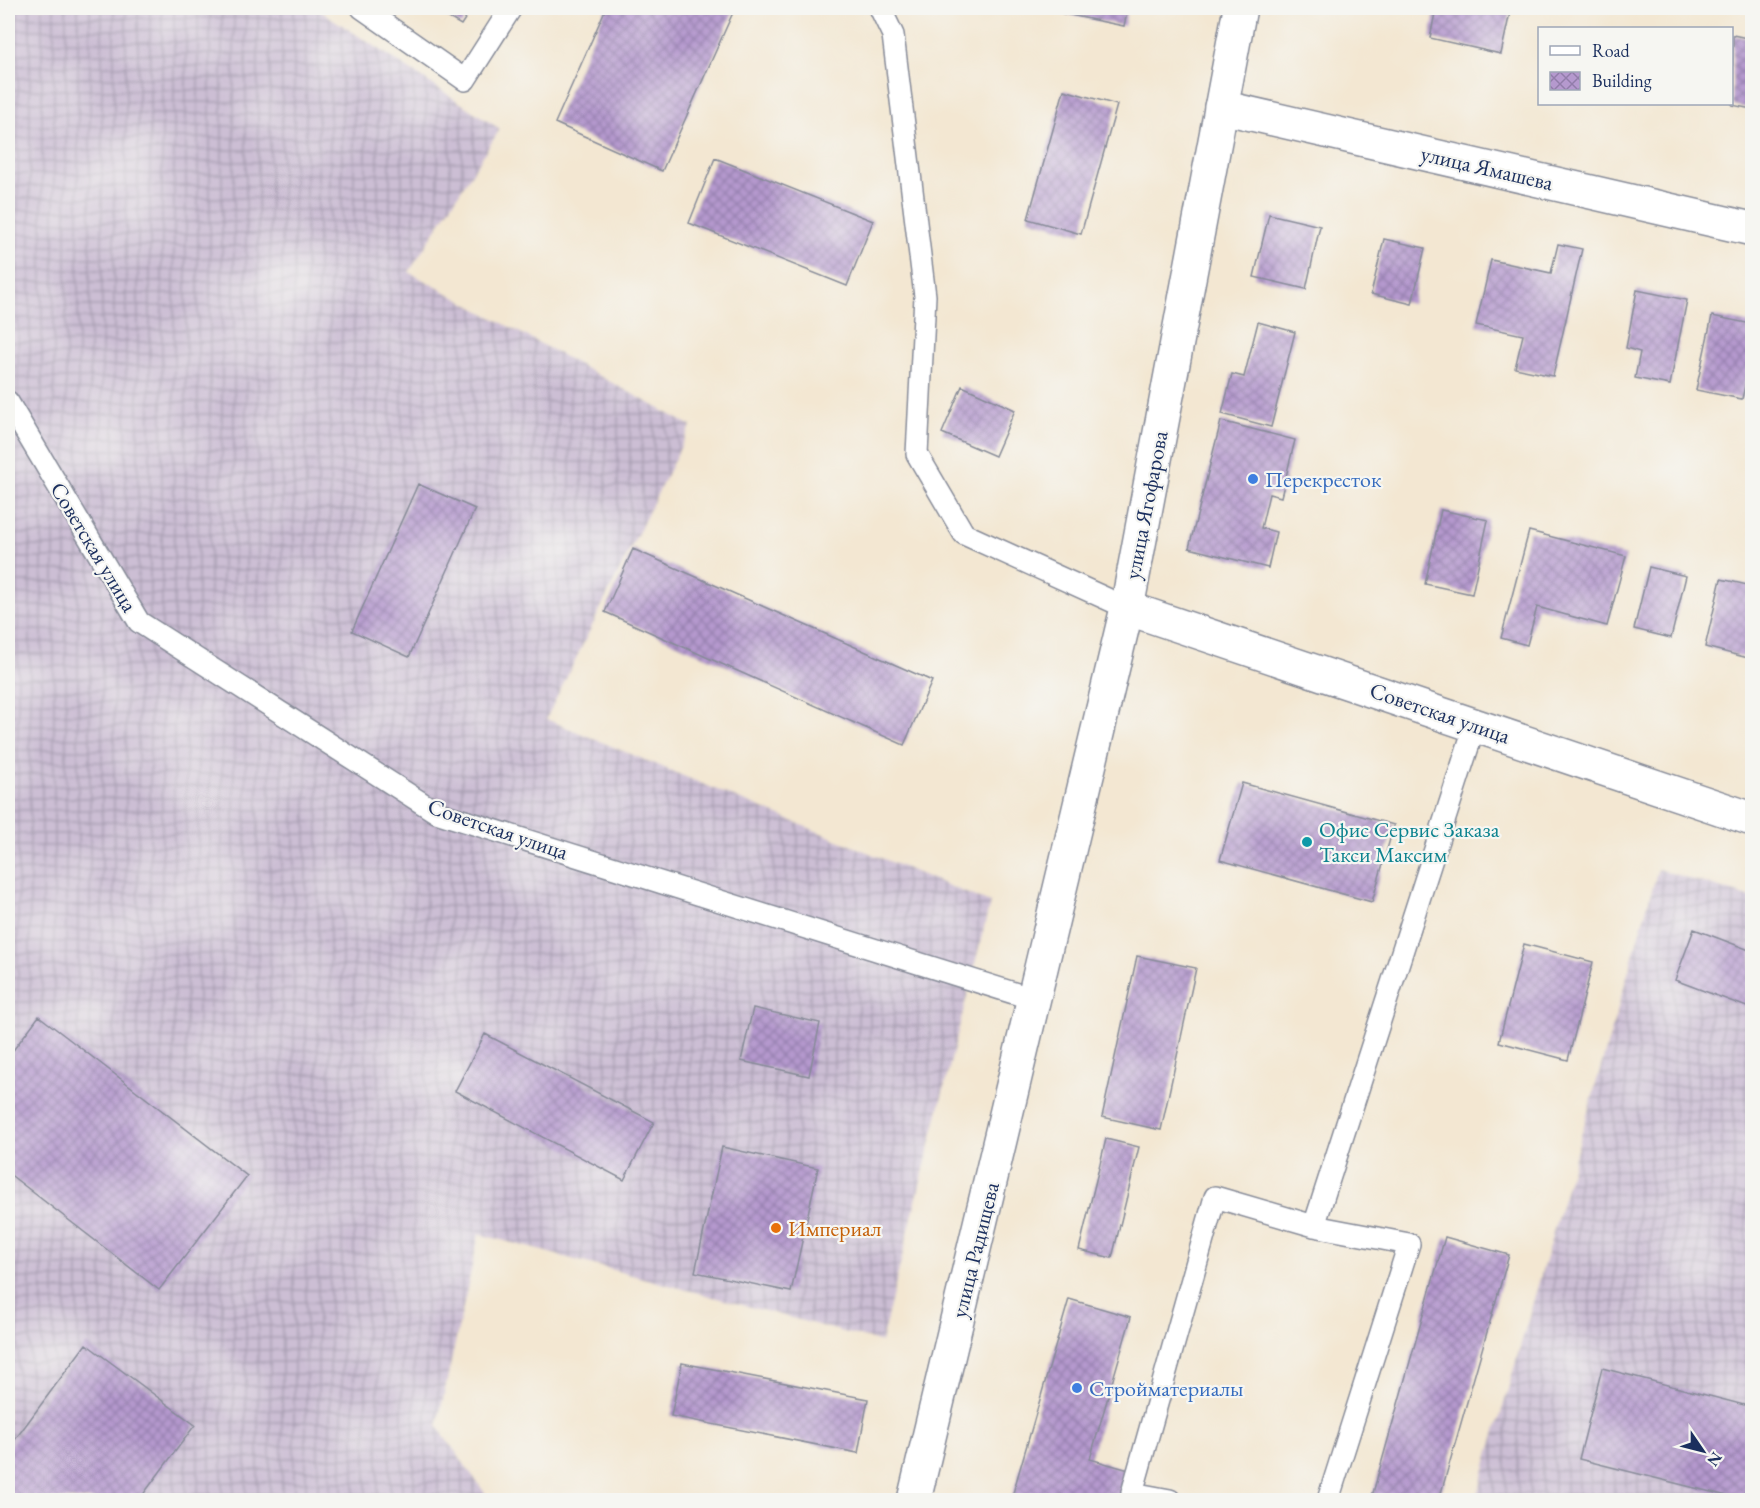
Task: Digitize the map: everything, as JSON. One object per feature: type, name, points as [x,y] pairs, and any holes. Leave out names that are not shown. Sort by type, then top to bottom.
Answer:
[{"type":"main road","name":"улица Ягофарова","points":[[1035,1000],[1127,608],[1240,8]]},
{"type":"main road","name":"улица Ямашева","points":[[1221,107],[1752,229]]},
{"type":"main road","name":"Советская улица","points":[[1127,608],[1752,819]]},
{"type":"main road","name":"улица Радищева","points":[[914,1500],[1035,1000]]},
{"type":"lane","points":[[363,8],[465,80],[511,8]]},
{"type":"lane","points":[[880,8],[893,35],[924,296],[917,454],[964,534],[1127,608]]},
{"type":"lane","name":"Советская улица","points":[[8,402],[139,622],[436,812],[1035,1000]]},
{"type":"lane","points":[[1314,1226],[1475,724]]},
{"type":"lane","points":[[1170,1500],[1132,1493],[1215,1197],[1314,1226],[1409,1244],[1328,1500]]},
{"type":"shaded area","points":[[8,8],[316,8],[500,129],[409,272],[691,426],[546,719],[990,903],[881,1342],[479,1234],[437,1426],[490,1500],[8,1500]]},
{"type":"shaded area","points":[[1658,869],[1752,898],[1752,1500],[1476,1500]]},
{"type":"building","points":[[8,8],[15,8],[8,19]]},
{"type":"building","points":[[432,8],[472,8],[461,25]]},
{"type":"building","points":[[606,8],[735,8],[662,171],[555,123]]},
{"type":"building","points":[[1036,8],[1128,8],[1124,26]]},
{"type":"building","points":[[1436,8],[1511,8],[1501,54],[1430,38]]},
{"type":"building","points":[[1733,35],[1752,39],[1752,109],[1732,105]]},
{"type":"building","points":[[1064,90],[1117,105],[1081,234],[1028,219]]},
{"type":"building","points":[[715,158],[873,221],[847,286],[689,223]]},
{"type":"building","points":[[1269,214],[1320,226],[1306,289],[1254,277]]},
{"type":"building","points":[[1384,239],[1425,248],[1412,304],[1371,294]]},
{"type":"building","points":[[1558,244],[1582,249],[1553,376],[1515,368],[1523,335],[1476,325],[1491,260],[1551,273]]},
{"type":"building","points":[[1637,290],[1687,300],[1670,385],[1635,378],[1640,352],[1626,348]]},
{"type":"building","points":[[1712,316],[1752,324],[1752,379],[1747,377],[1742,399],[1696,390]]},
{"type":"building","points":[[1258,322],[1295,332],[1271,427],[1222,414],[1232,374],[1244,377]]},
{"type":"building","points":[[962,386],[1015,410],[995,456],[942,433]]},
{"type":"building","points":[[1221,421],[1295,440],[1281,497],[1269,494],[1261,528],[1276,532],[1268,568],[1189,548]]},
{"type":"building","points":[[418,484],[475,509],[409,657],[352,631]]},
{"type":"building","points":[[1441,510],[1488,520],[1472,594],[1425,584]]},
{"type":"building","points":[[1529,531],[1626,556],[1607,626],[1537,607],[1527,645],[1501,638]]},
{"type":"building","points":[[633,549],[932,681],[904,745],[605,612]]},
{"type":"building","points":[[1649,567],[1686,576],[1671,638],[1634,629]]},
{"type":"building","points":[[1721,579],[1752,586],[1752,659],[1705,647]]},
{"type":"building","name":"Офис Сервис Заказа Такси Максим","points":[[1242,783],[1394,825],[1372,902],[1220,860]]},
{"type":"building","points":[[1694,929],[1752,951],[1752,1009],[1675,980]]},
{"type":"building","points":[[1524,944],[1593,962],[1568,1060],[1499,1042]]},
{"type":"building","points":[[1137,956],[1196,968],[1161,1130],[1102,1117]]},
{"type":"building","points":[[753,1008],[820,1023],[809,1076],[741,1061]]},
{"type":"building","points":[[39,1016],[247,1176],[159,1290],[8,1173],[8,1057]]},
{"type":"building","points":[[485,1034],[654,1122],[624,1180],[455,1091]]},
{"type":"building","points":[[1106,1139],[1139,1147],[1112,1258],[1079,1250]]},
{"type":"building","points":[[722,1147],[818,1168],[791,1292],[695,1272]]},
{"type":"building","points":[[1445,1237],[1509,1255],[1439,1500],[1371,1500]]},
{"type":"building","name":"Стройматериалы","points":[[1069,1299],[1131,1317],[1090,1459],[1129,1470],[1120,1500],[1011,1500]]},
{"type":"building","points":[[86,1344],[195,1425],[139,1500],[8,1500],[8,1449]]},
{"type":"building","points":[[682,1363],[868,1399],[858,1453],[671,1416]]},
{"type":"building","points":[[1602,1368],[1752,1407],[1752,1463],[1743,1500],[1579,1459]]},
{"type":"place","name":"Перекресток","points":[[1253,479]]},
{"type":"place","name":"Офис Сервис Заказа Такси Максим","points":[[1307,842]]},
{"type":"place","name":"Империал","points":[[776,1228]]},
{"type":"place","name":"Стройматериалы","points":[[1077,1388]]}]
